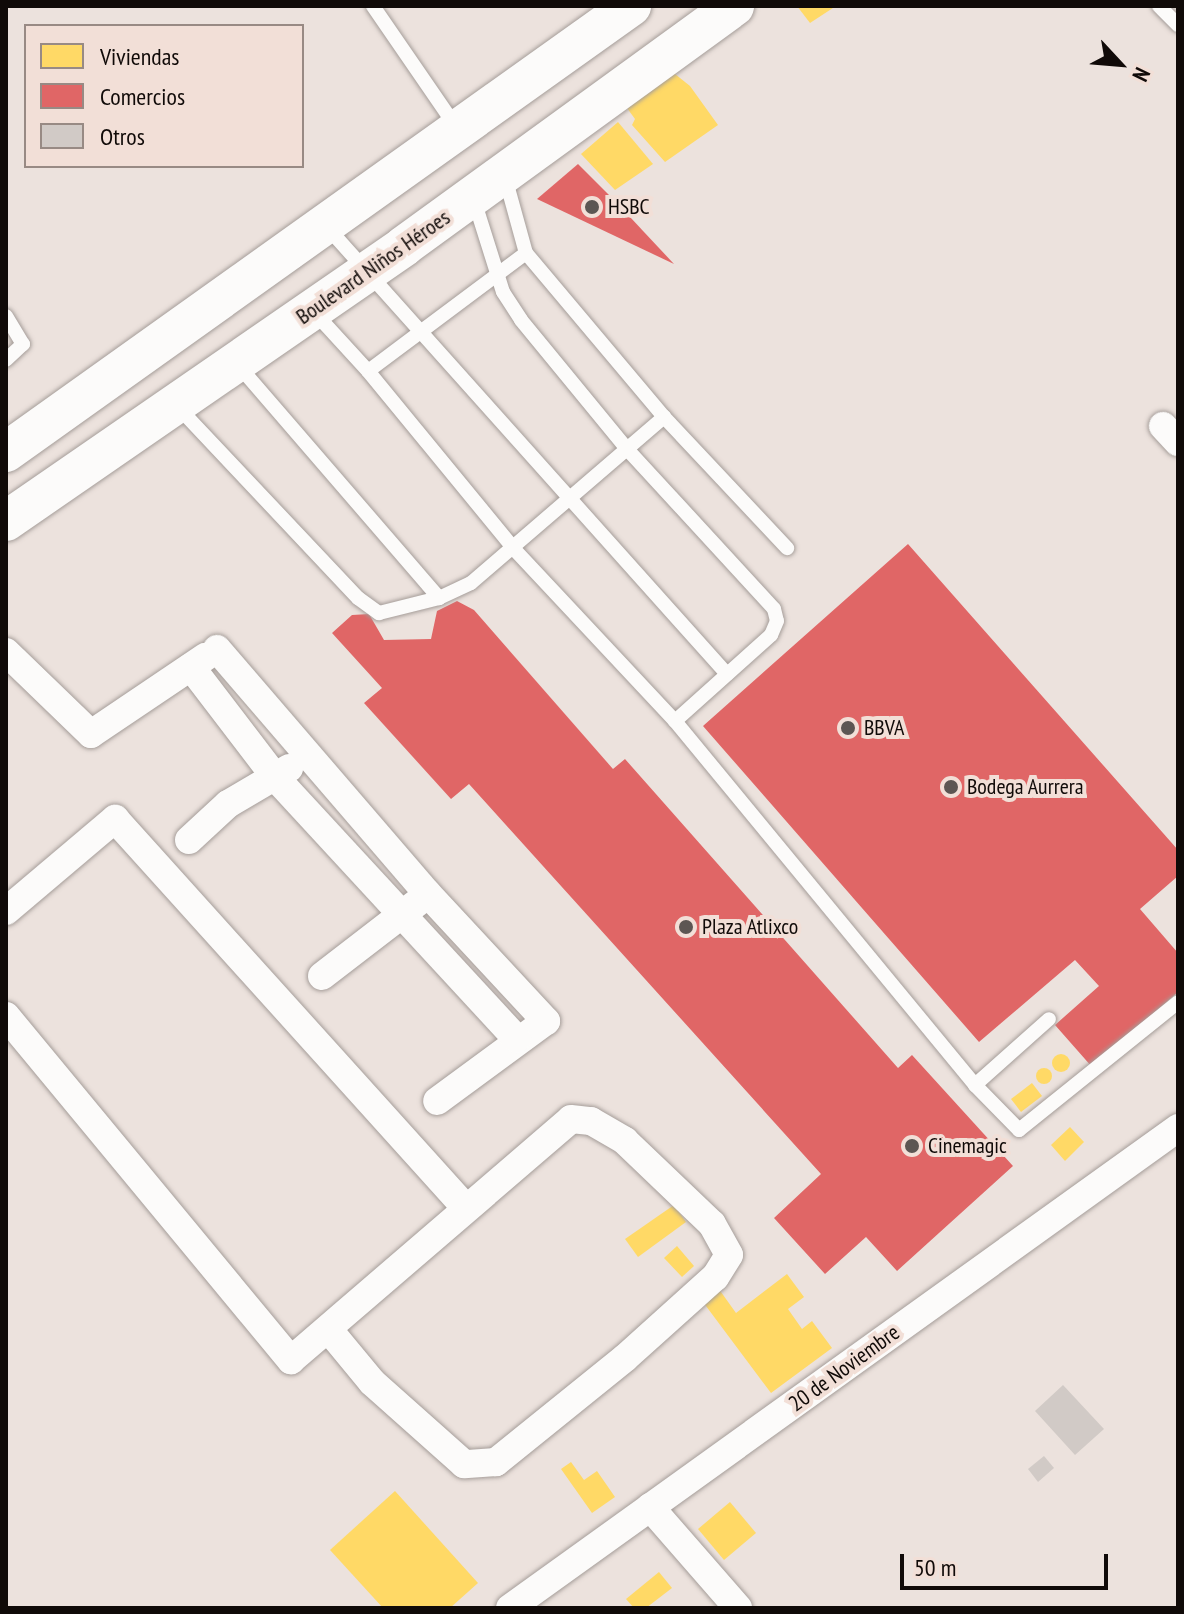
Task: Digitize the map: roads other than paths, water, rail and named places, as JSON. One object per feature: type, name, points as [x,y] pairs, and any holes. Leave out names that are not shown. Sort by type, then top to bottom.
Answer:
[{"type":"main road","points":[[6,452],[327,227],[631,6]]},
{"type":"main road","name":"Boulevard Niños Héroes","points":[[6,521],[237,364],[734,6]]},
{"type":"street","points":[[6,652],[91,734],[224,643],[306,755],[427,893],[546,1021],[517,1039],[437,1101]]},
{"type":"street","points":[[191,667],[276,778],[406,915],[517,1039]]},
{"type":"street","points":[[189,840],[228,804],[276,778],[306,755]]},
{"type":"street","points":[[6,911],[115,819],[465,1207]]},
{"type":"street","points":[[322,976],[406,915],[427,893]]},
{"type":"street","points":[[6,1016],[291,1360],[329,1330],[465,1207],[571,1119],[591,1121],[625,1141],[712,1224],[729,1255],[715,1277],[625,1358],[496,1462],[464,1464],[372,1382],[329,1330]]},
{"type":"street","name":"20 de Noviembre","points":[[510,1608],[1178,1128]]},
{"type":"street","points":[[650,1507],[738,1608]]},
{"type":"lane","points":[[373,6],[459,131]]},
{"type":"lane","points":[[1159,6],[1178,25]]},
{"type":"lane","points":[[489,184],[526,253],[664,417],[787,548]]},
{"type":"lane","points":[[489,184],[497,275],[521,320],[627,449],[774,609],[777,621],[771,635],[675,721]]},
{"type":"lane","points":[[327,227],[568,501],[727,674]]},
{"type":"lane","points":[[368,371],[526,253]]},
{"type":"lane","points":[[313,310],[368,371],[514,549],[675,721],[975,1085],[1019,1130],[1178,1002]]},
{"type":"lane","points":[[6,316],[23,344],[6,360]]},
{"type":"lane","points":[[237,364],[439,598]]},
{"type":"lane","points":[[177,406],[358,598],[379,613],[439,598],[471,583],[664,417]]},
{"type":"lane","points":[[975,1085],[1049,1019]]},
{"type":"place","name":"HSBC","points":[[592,207]]},
{"type":"place","name":"BBVA","points":[[848,728]]},
{"type":"place","name":"Bodega Aurrera","points":[[951,787]]},
{"type":"place","name":"Plaza Atlixco","points":[[686,927]]},
{"type":"place","name":"Cinemagic","points":[[912,1146]]}]
